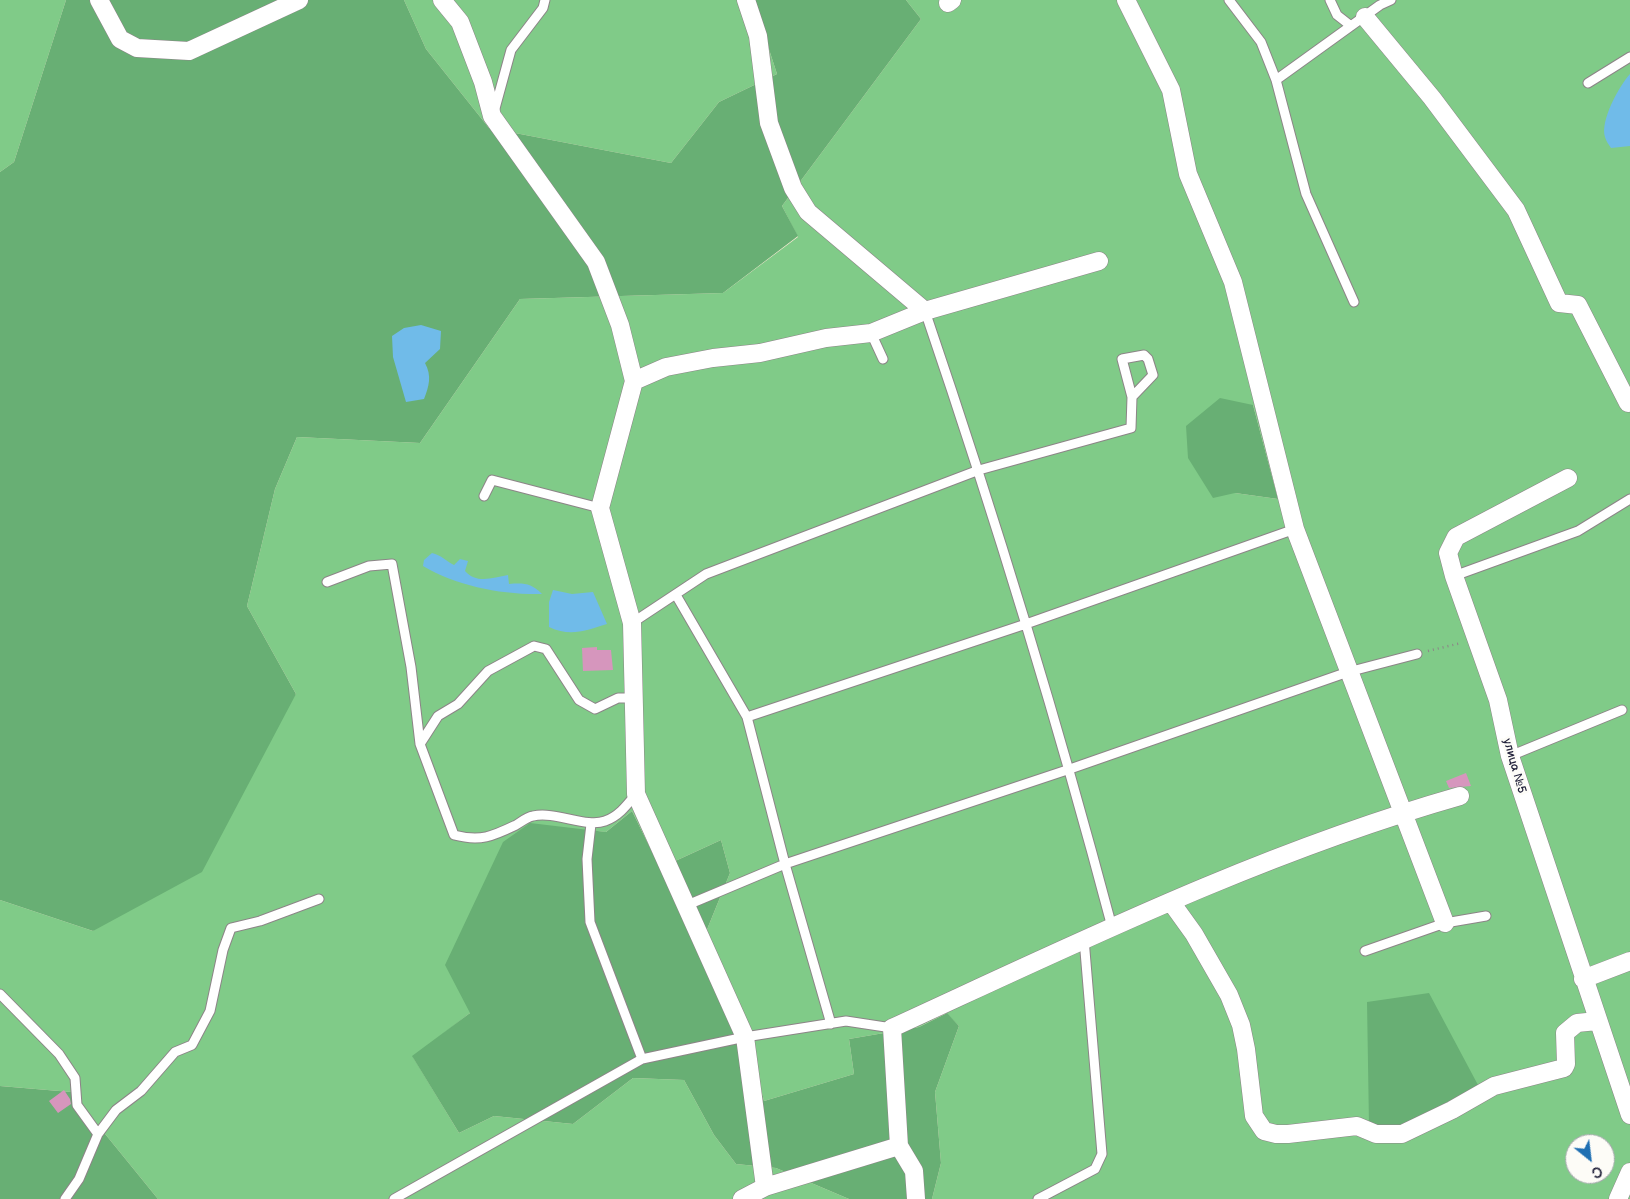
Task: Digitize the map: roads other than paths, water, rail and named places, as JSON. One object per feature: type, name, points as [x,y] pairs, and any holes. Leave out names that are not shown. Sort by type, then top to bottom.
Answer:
[{"type":"street","points":[[99,0],[120,39],[137,48],[189,51],[299,0]]},
{"type":"street","points":[[442,0],[460,22],[483,82],[492,116],[596,262],[620,326],[634,381],[600,508],[632,624],[636,794],[745,1037],[765,1187]]},
{"type":"street","points":[[746,0],[758,36],[769,123],[793,188],[808,212],[925,311]]},
{"type":"street","points":[[1126,0],[1171,90],[1188,174],[1233,282],[1295,529],[1445,923]]},
{"type":"street","points":[[1358,22],[1432,98],[1516,210],[1559,303],[1578,305],[1628,403],[1630,401]]},
{"type":"street","points":[[634,381],[666,366],[760,353],[826,338],[871,333],[925,311],[1099,261]]},
{"type":"street","name":"улица №5","points":[[1568,478],[1456,537],[1448,553],[1454,576],[1498,700],[1510,756],[1630,1115]]},
{"type":"street","points":[[916,1199],[914,1172],[899,1146],[892,1028],[1171,902],[1402,813],[1460,796]]},
{"type":"street","points":[[1171,902],[1194,934],[1229,995],[1244,1041],[1254,1116],[1264,1131],[1271,1133],[1288,1134],[1356,1126],[1376,1134],[1402,1134],[1452,1110],[1494,1086],[1564,1068],[1566,1064],[1565,1033],[1577,1023],[1597,1021]]},
{"type":"street","points":[[1583,979],[1630,961]]},
{"type":"street","points":[[742,1199],[765,1187],[899,1146]]},
{"type":"street","points":[[1618,1199],[1630,1172]]},
{"type":"lane","points":[[492,116],[511,50],[542,8],[545,0]]},
{"type":"lane","points":[[1229,0],[1262,42],[1276,80],[1306,194],[1354,302]]},
{"type":"lane","points":[[1330,0],[1337,15],[1358,22]]},
{"type":"lane","points":[[1276,80],[1391,0]]},
{"type":"lane","points":[[1588,83],[1630,57]]},
{"type":"lane","points":[[925,311],[979,470],[1026,624],[1070,769],[1112,927]]},
{"type":"lane","points":[[871,333],[883,360]]},
{"type":"lane","points":[[632,624],[706,574],[979,470],[1132,428],[1132,397],[1122,359],[1144,355],[1148,359],[1153,375],[1132,397]]},
{"type":"lane","points":[[484,496],[492,480],[600,508]]},
{"type":"lane","points":[[1454,576],[1578,531],[1630,499]]},
{"type":"lane","points":[[747,716],[1026,624],[1295,529]]},
{"type":"lane","points":[[327,582],[369,566],[392,564],[411,667],[420,744],[454,836],[467,839],[490,838],[532,816],[562,816],[591,824],[604,822],[619,814],[636,794]]},
{"type":"lane","points":[[676,595],[747,716],[785,864],[831,1024]]},
{"type":"lane","points":[[420,744],[438,716],[458,704],[488,672],[534,646],[546,649],[579,700],[595,709],[618,698],[634,698]]},
{"type":"lane","points":[[685,906],[785,864],[1070,769],[1348,672],[1416,654]]},
{"type":"lane","points":[[1510,756],[1622,710]]},
{"type":"lane","points":[[591,824],[587,859],[590,922],[642,1059]]},
{"type":"lane","points":[[65,1199],[79,1179],[98,1134],[116,1110],[141,1091],[175,1052],[192,1045],[210,1012],[222,950],[232,928],[260,921],[319,899]]},
{"type":"lane","points":[[1365,951],[1445,923],[1486,916]]},
{"type":"lane","points":[[1038,1199],[1095,1169],[1102,1154],[1084,940]]},
{"type":"lane","points":[[0,994],[59,1054],[75,1078],[77,1105],[98,1134]]},
{"type":"lane","points":[[394,1199],[642,1059],[745,1037],[846,1021],[892,1028]]},
{"type":"water","points":[[1630,74],[1630,146],[1611,148],[1605,137],[1605,122],[1616,95]]},
{"type":"water","points":[[421,325],[441,331],[440,349],[425,363],[429,381],[424,399],[406,402],[393,357],[392,336],[404,328]]},
{"type":"water","points":[[432,553],[454,565],[460,559],[468,561],[465,571],[474,578],[485,579],[508,575],[509,584],[527,584],[542,594],[496,591],[450,579],[423,566],[424,560]]},
{"type":"water","points":[[553,590],[572,594],[593,592],[607,624],[578,632],[564,632],[549,627],[549,602]]}]
